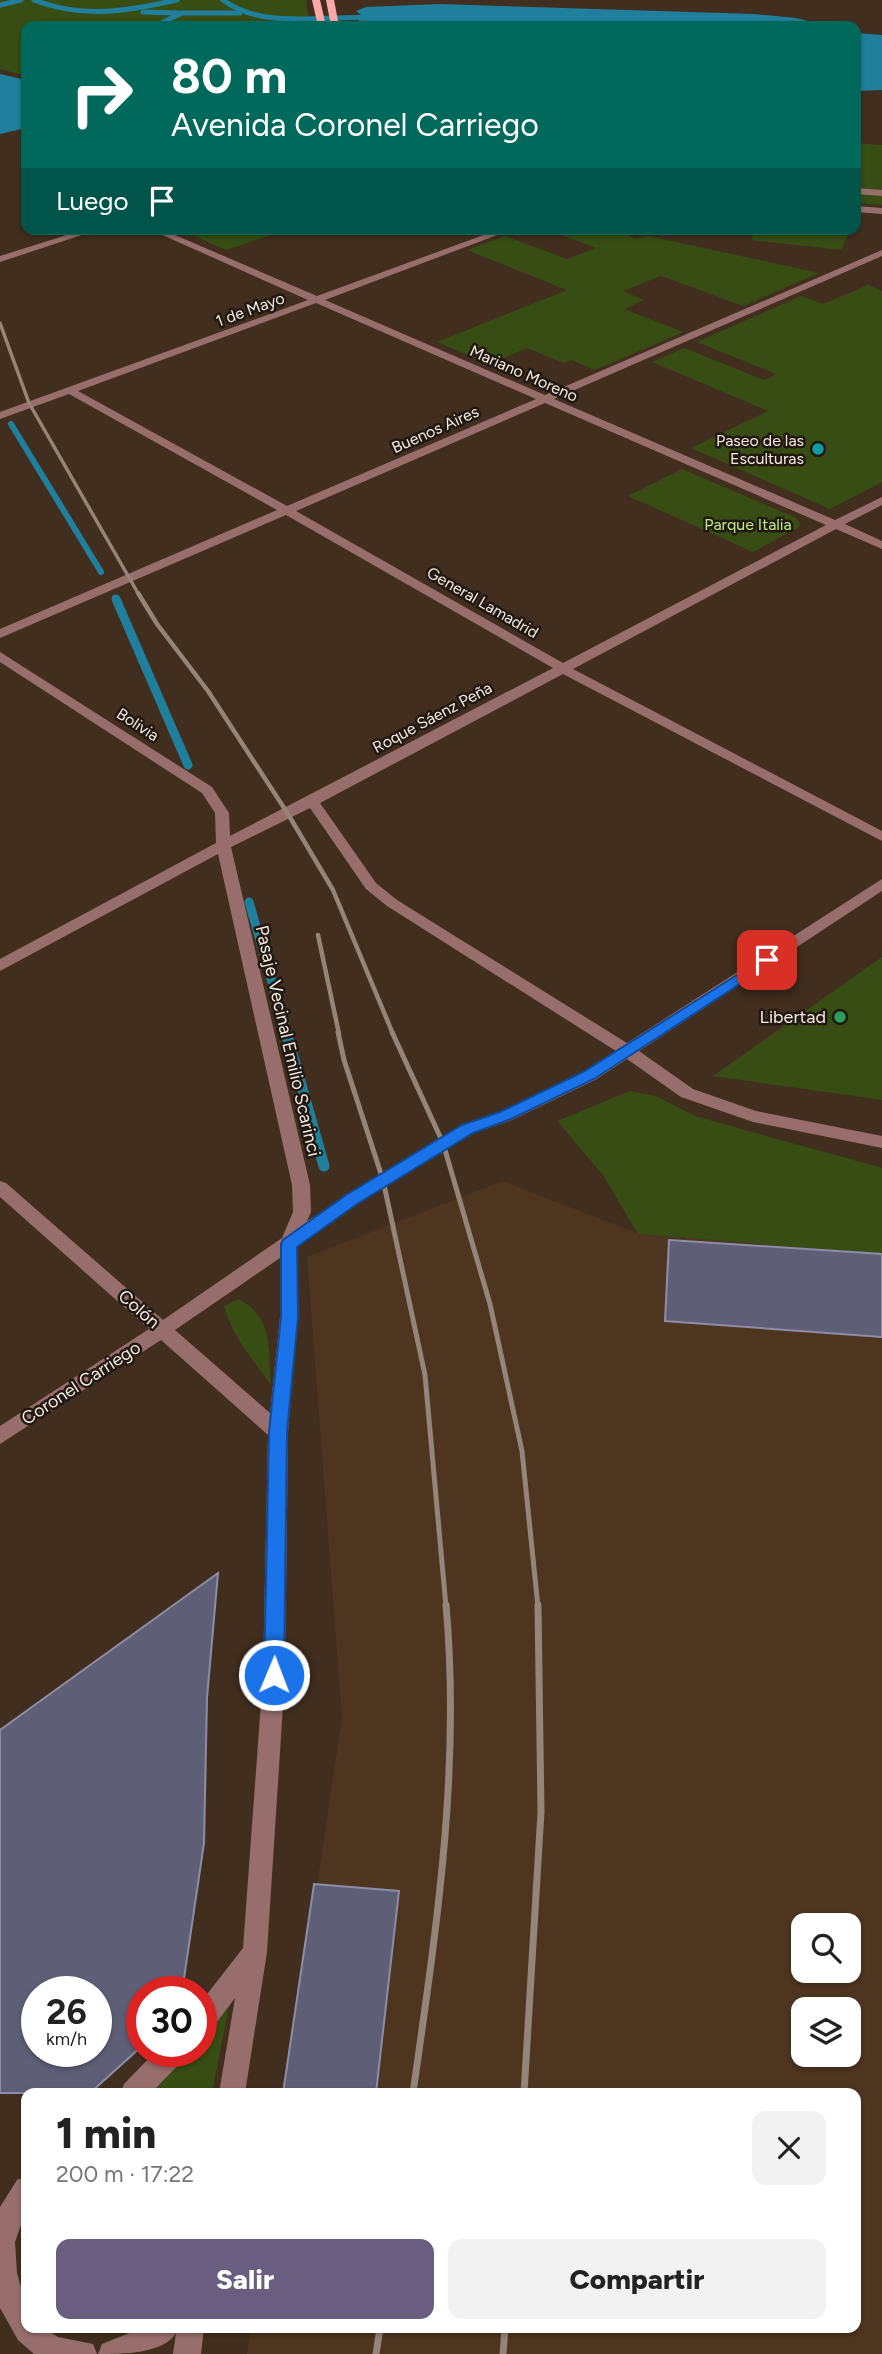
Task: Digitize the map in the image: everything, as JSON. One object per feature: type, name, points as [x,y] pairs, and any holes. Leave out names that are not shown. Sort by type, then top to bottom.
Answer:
[{"type":"main road","points":[[316,0],[321,21]]},
{"type":"street","points":[[861,191],[882,192]]},
{"type":"street","points":[[861,209],[882,211]]},
{"type":"street","points":[[0,259],[77,235]]},
{"type":"street","name":"Mariano Moreno","points":[[167,235],[882,545]]},
{"type":"street","name":"1 de Mayo","points":[[0,416],[493,235]]},
{"type":"street","name":"Buenos Aires","points":[[0,634],[882,253]]},
{"type":"street","name":"General Lamadrid","points":[[69,390],[288,511],[562,668],[882,837]]},
{"type":"street","name":"Roque Sáenz Peña","points":[[0,966],[223,845],[312,801],[882,500]]},
{"type":"street","name":"Bolivia","points":[[0,656],[207,790],[222,813],[223,845]]},
{"type":"street","points":[[312,801],[371,887],[392,903],[628,1051],[687,1093],[753,1116],[882,1142]]},
{"type":"street","name":"Pasaje Vecinal Emilio Scarinci","points":[[223,845],[301,1185],[302,1212],[289,1244]]},
{"type":"street","name":"Coronel Carriego","points":[[0,1436],[162,1330],[352,1199],[467,1129],[506,1116],[589,1076],[882,884]]},
{"type":"street","name":"Colón","points":[[0,1187],[278,1432]]},
{"type":"street","points":[[233,2088],[255,1952],[274,1675],[278,1432],[289,1317],[289,1244]]},
{"type":"street","points":[[217,2001],[255,1952]]},
{"type":"street","points":[[138,2088],[158,2067]]},
{"type":"street","points":[[0,2203],[21,2184]]},
{"type":"street","points":[[8,2317],[2,2283],[1,2243],[13,2205],[21,2195]]},
{"type":"street","points":[[28,2333],[53,2352],[83,2354]]},
{"type":"street","points":[[112,2354],[159,2333]]},
{"type":"street","points":[[187,2354],[189,2333]]},
{"type":"shaded area","points":[[503,1181],[639,1234],[882,1254],[882,2354],[247,2354],[250,2333],[861,2333],[861,2088],[287,2088],[342,1718],[307,1257]]},
{"type":"green space","points":[[0,0],[306,0],[309,21],[21,21],[21,75],[0,69]]},
{"type":"green space","points":[[861,143],[882,145],[882,205],[861,203]]},
{"type":"green space","points":[[192,235],[271,235],[226,250]]},
{"type":"green space","points":[[562,235],[628,235],[635,239],[649,236],[819,273],[743,306],[661,276],[623,291],[644,300],[624,309],[683,332],[595,370],[571,360],[563,363],[527,348],[489,364],[437,342],[567,290],[467,250],[505,236],[567,259],[596,248]]},
{"type":"green space","points":[[754,235],[847,235],[841,250],[751,240]]},
{"type":"green space","name":"Parque Italia","points":[[868,285],[882,291],[882,482],[830,509],[691,448],[768,411],[652,362],[684,348],[764,380],[776,374],[697,342],[801,296],[823,304]]},
{"type":"green space","name":"Parque Italia","points":[[682,469],[794,517],[800,522],[799,527],[753,552],[628,496]]},
{"type":"green space","name":"Libertad","points":[[882,957],[882,1100],[713,1076]]},
{"type":"green space","points":[[630,1091],[656,1096],[695,1116],[882,1168],[882,1254],[638,1234],[603,1175],[557,1121]]},
{"type":"green space","points":[[238,1299],[250,1306],[263,1325],[269,1347],[271,1385],[244,1347],[228,1317],[224,1306]]},
{"type":"green space","points":[[229,2006],[213,2088],[151,2088],[173,2067],[217,2067],[217,2020]]},
{"type":"water","points":[[440,4],[754,14],[808,21],[358,21],[362,16],[356,11],[366,7]]},
{"type":"water","points":[[861,33],[882,35],[882,90],[861,91]]},
{"type":"water","points":[[0,74],[21,79],[21,129],[0,134]]},
{"type":"building","points":[[669,1240],[882,1254],[882,1337],[665,1321]]},
{"type":"building","points":[[218,1573],[207,1698],[204,1843],[184,1976],[126,1976],[126,2060],[96,2088],[21,2088],[21,2093],[0,2093],[0,1730]]},
{"type":"building","points":[[314,1884],[399,1891],[377,2088],[284,2088]]},
{"type":"waterway","points":[[0,5],[21,0]]},
{"type":"waterway","points":[[34,0],[70,10],[87,11],[123,10],[177,0]]},
{"type":"waterway","points":[[223,0],[240,10],[277,18],[376,18]]},
{"type":"waterway","points":[[143,12],[180,13]]},
{"type":"waterway","points":[[165,21],[182,13],[240,13]]},
{"type":"waterway","points":[[11,424],[101,572]]},
{"type":"waterway","points":[[116,599],[188,765]]},
{"type":"waterway","points":[[249,902],[287,1034]]},
{"type":"waterway","points":[[286,1032],[324,1166]]},
{"type":"railway","points":[[0,323],[29,403],[139,595]]},
{"type":"railway","points":[[138,593],[157,624],[208,691],[288,814],[333,890],[393,1034]]},
{"type":"railway","points":[[318,935],[339,1034]]},
{"type":"railway","points":[[338,1032],[344,1060],[383,1180],[425,1375],[446,1607]]},
{"type":"railway","points":[[392,1032],[443,1143],[490,1304],[522,1451],[538,1607]]},
{"type":"railway","points":[[414,2088],[444,1850],[450,1728],[446,1605]]},
{"type":"railway","points":[[524,2088],[541,1812],[538,1605]]},
{"type":"railway","points":[[376,2354],[379,2333]]},
{"type":"railway","points":[[503,2354],[505,2333]]},
{"type":"place","name":"Paseo de las Esculturas","points":[[818,449]]},
{"type":"place","name":"Libertad","points":[[840,1017]]},
{"type":"route","points":[[274,1675],[278,1432],[289,1317],[289,1244],[352,1199],[467,1129],[506,1116],[589,1076],[767,960]]}]
